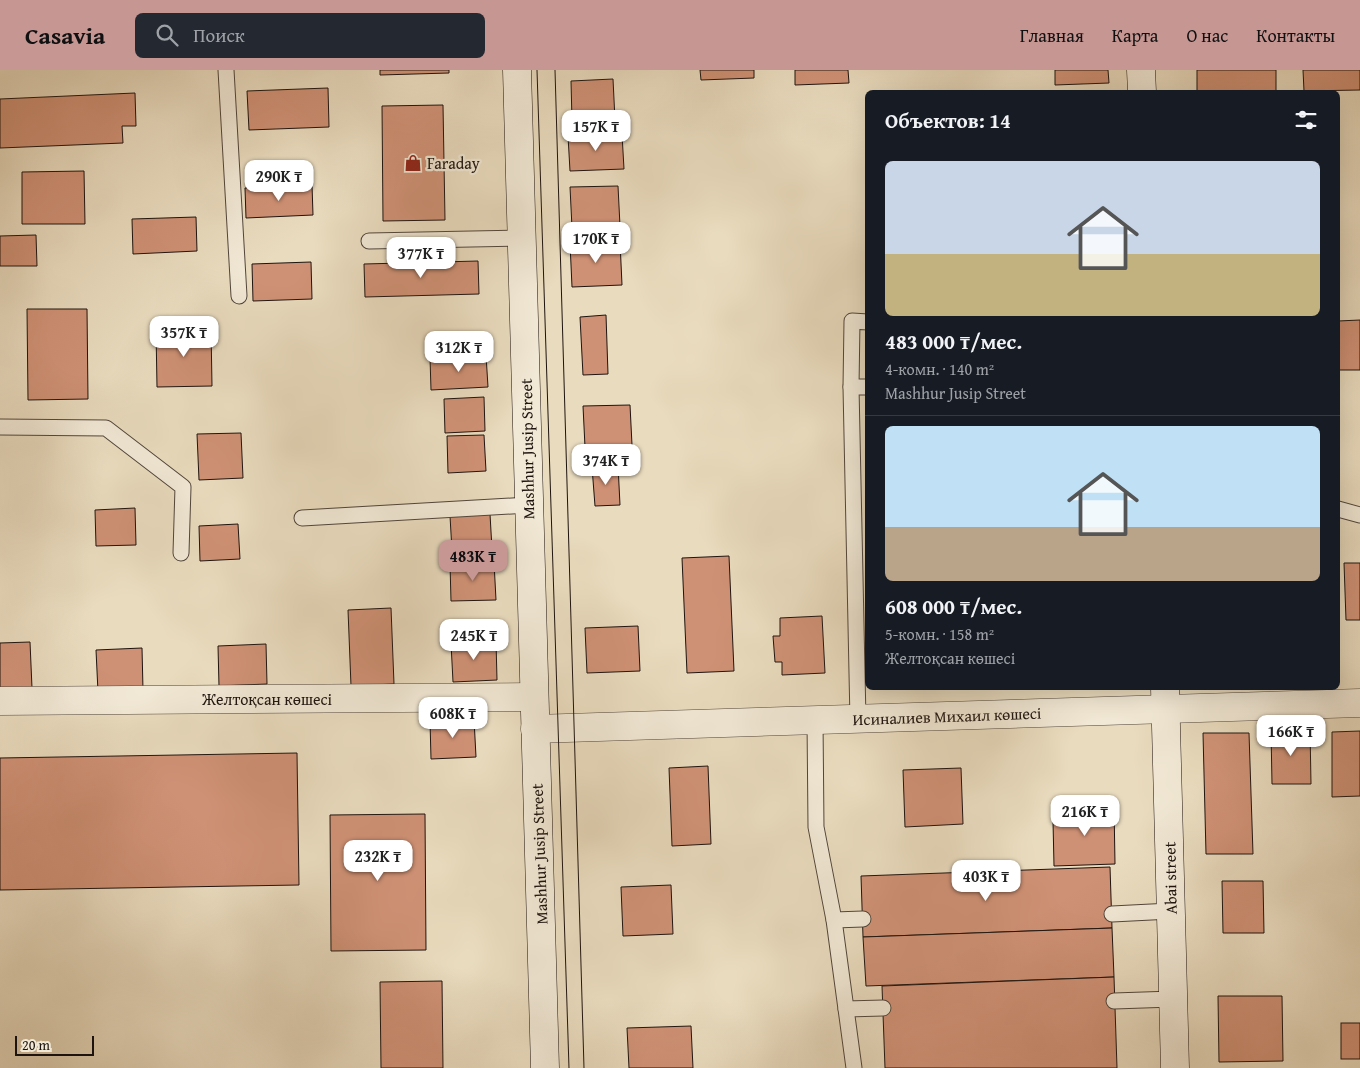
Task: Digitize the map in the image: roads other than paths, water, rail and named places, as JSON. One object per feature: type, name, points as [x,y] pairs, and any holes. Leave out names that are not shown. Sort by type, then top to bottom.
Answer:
[{"type":"street","name":"Mashhur Jusip Street","points":[[517,70],[528,505],[546,1068]]},
{"type":"street","points":[[1141,70],[1142,90]]},
{"type":"street","name":"Желтоқсан көшесі","points":[[0,701],[534,697]]},
{"type":"street","name":"Исиналиев Михаил көшесі","points":[[535,729],[858,720],[1165,698],[1360,703]]},
{"type":"street","name":"Abai street","points":[[1165,698],[1175,1068]]},
{"type":"lane","points":[[226,70],[240,296]]},
{"type":"lane","points":[[369,241],[521,238]]},
{"type":"lane","points":[[858,720],[852,322],[865,322]]},
{"type":"lane","points":[[852,387],[865,387]]},
{"type":"lane","points":[[0,427],[106,428],[183,487],[181,552]]},
{"type":"lane","points":[[302,518],[528,505]]},
{"type":"lane","points":[[1340,510],[1360,515]]},
{"type":"lane","points":[[815,720],[816,826],[834,920],[854,1068]]},
{"type":"lane","points":[[1112,914],[1171,911]]},
{"type":"lane","points":[[834,920],[863,919]]},
{"type":"lane","points":[[1114,1001],[1173,999]]},
{"type":"lane","points":[[846,1009],[883,1008]]},
{"type":"tram line","points":[[537,70],[569,1068]]},
{"type":"tram line","points":[[555,70],[584,1068]]},
{"type":"place","name":"Faraday","points":[[413,163]]}]
